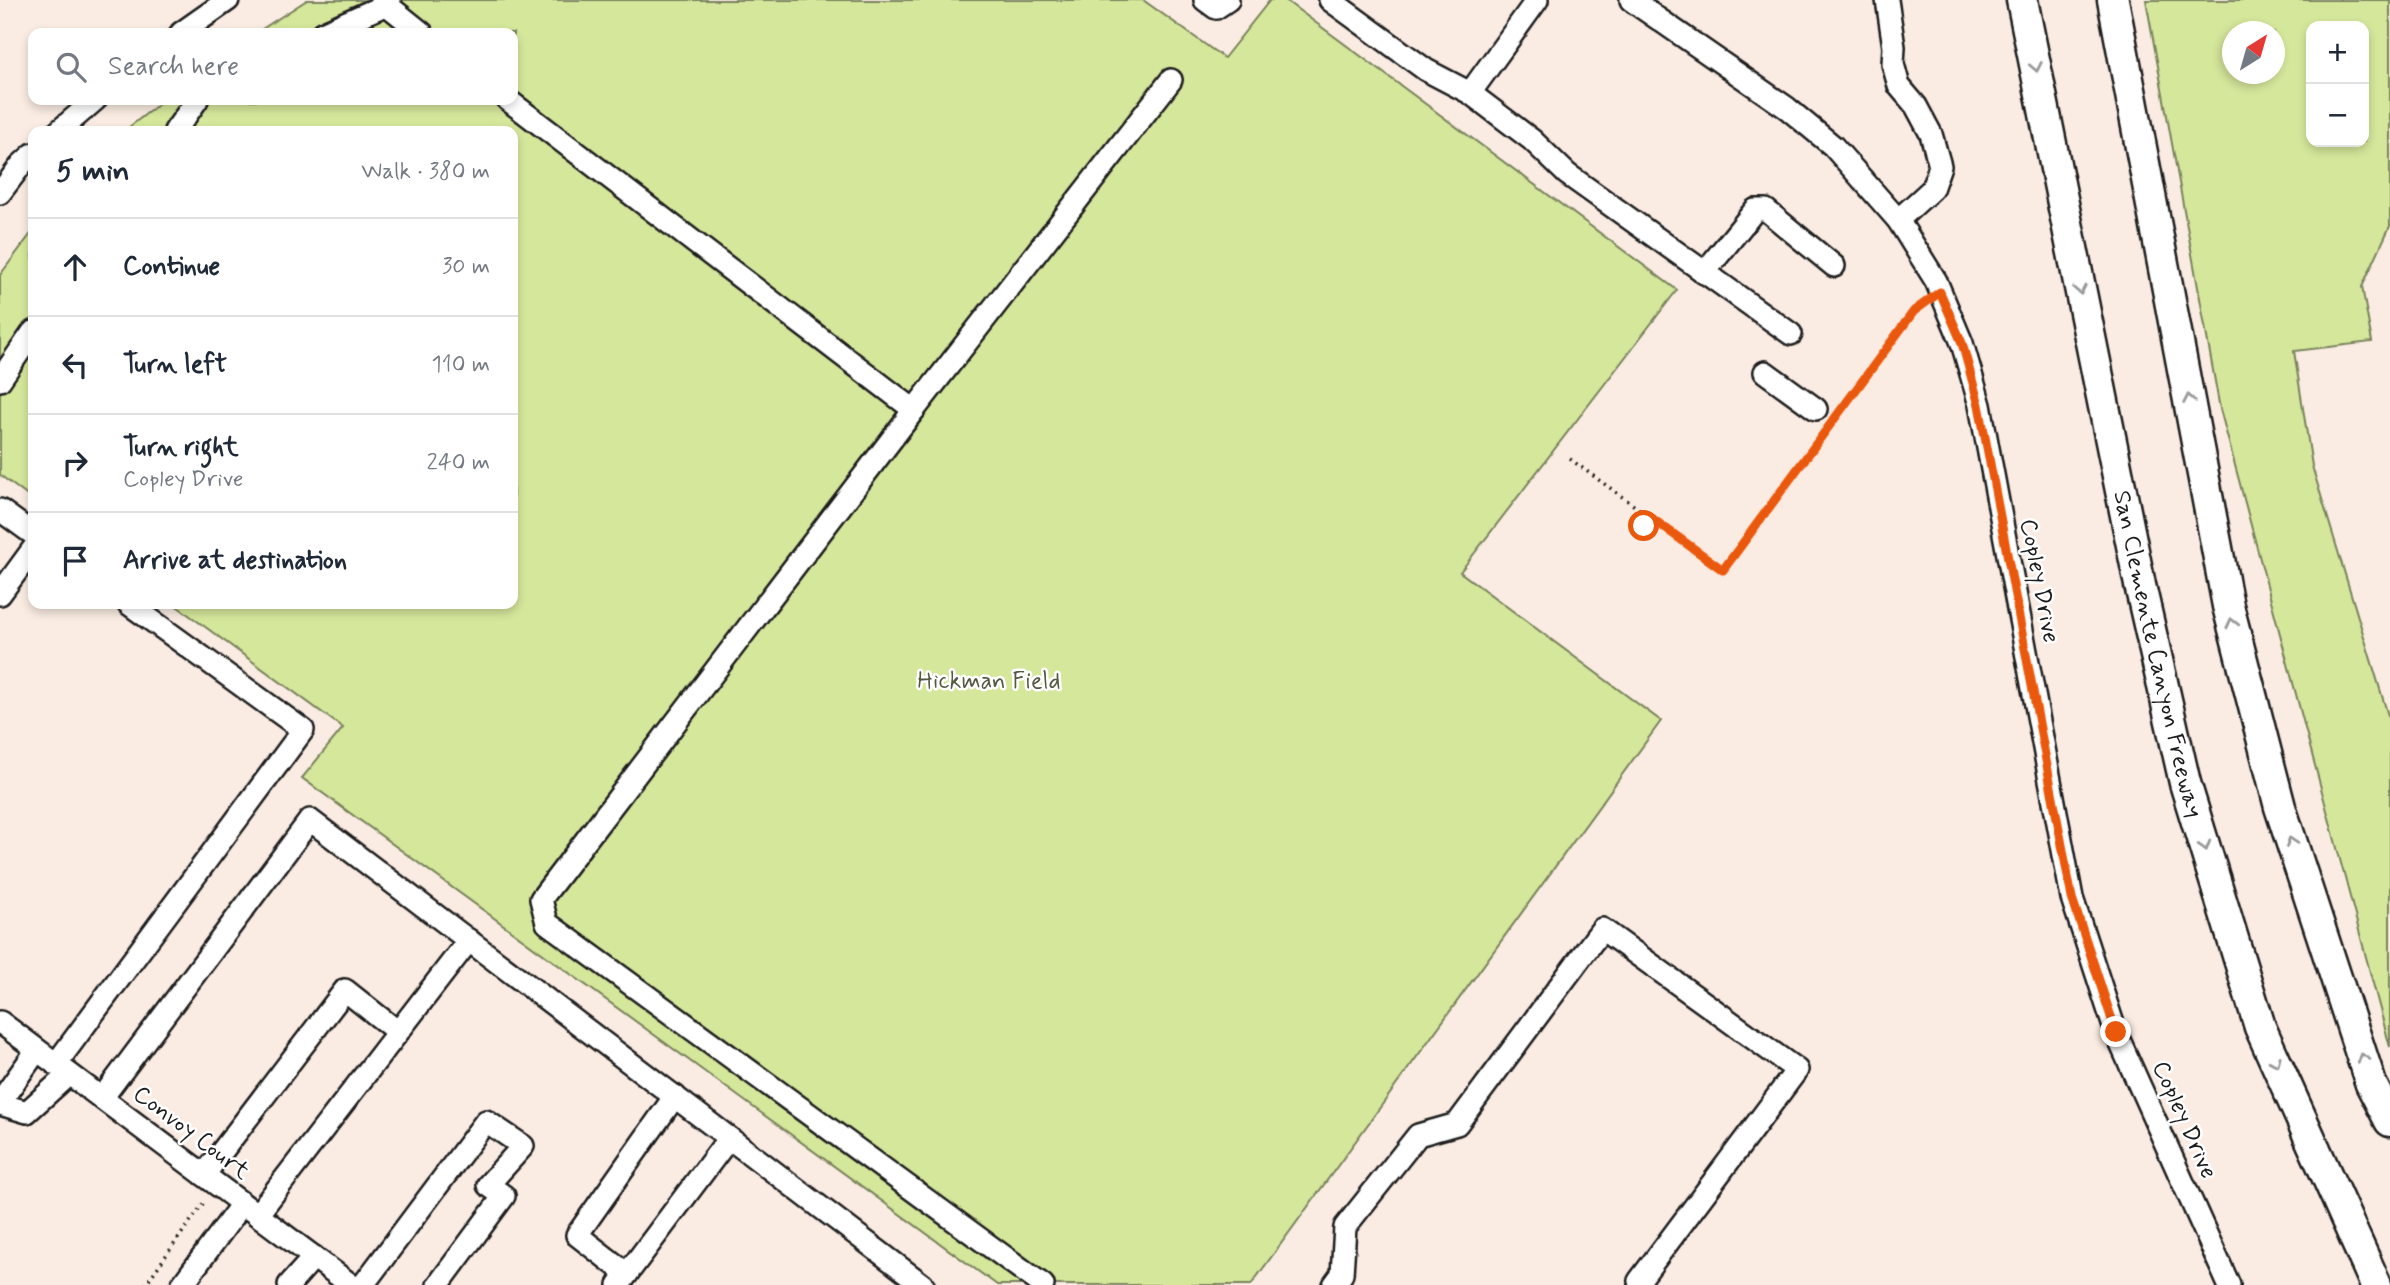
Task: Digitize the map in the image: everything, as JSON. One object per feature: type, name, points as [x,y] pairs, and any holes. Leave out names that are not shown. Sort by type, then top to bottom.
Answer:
[{"type":"highway","name":"San Clemente Canyon Freeway","points":[[2022,0],[2140,585],[2185,783],[2260,1027],[2376,1285]]},
{"type":"highway","points":[[2113,0],[2231,619],[2280,807],[2371,1084],[2390,1121]]},
{"type":"street","points":[[188,28],[228,0]]},
{"type":"street","points":[[1205,0],[1216,8],[1228,0]]},
{"type":"street","points":[[1330,0],[1426,70],[1471,93],[1532,140],[1567,174],[1791,334]]},
{"type":"street","points":[[1471,93],[1537,0]]},
{"type":"street","name":"Copley Drive","points":[[1631,0],[1796,115],[1833,146],[1898,220],[1940,292],[1962,343],[1979,405],[2072,898],[2116,1032],[2230,1285]]},
{"type":"street","points":[[1887,0],[1895,47],[1893,64],[1899,86],[1916,106],[1931,134],[1940,166],[1932,189],[1898,220]]},
{"type":"street","points":[[332,28],[386,2],[416,28]]},
{"type":"street","points":[[1043,1285],[547,922],[541,899],[1171,80]]},
{"type":"street","points":[[65,126],[89,105]]},
{"type":"street","points":[[179,126],[193,105]]},
{"type":"street","points":[[516,105],[914,411]]},
{"type":"street","points":[[0,194],[28,159]]},
{"type":"street","points":[[1704,273],[1755,210],[1766,210],[1834,266]]},
{"type":"street","points":[[0,380],[28,339]]},
{"type":"street","points":[[1765,372],[1816,409]]},
{"type":"street","points":[[0,510],[28,530]]},
{"type":"street","points":[[0,594],[28,556]]},
{"type":"street","points":[[37,1050],[0,1103],[27,1112],[62,1069],[303,730],[136,609]]},
{"type":"street","points":[[102,1098],[310,820],[923,1285]]},
{"type":"street","points":[[1334,1285],[1342,1274],[1345,1227],[1418,1135],[1457,1124],[1602,929],[1797,1070],[1639,1281],[1640,1285]]},
{"type":"street","points":[[182,1285],[250,1209],[398,1032],[468,940]]},
{"type":"street","points":[[204,1175],[345,990],[398,1032]]},
{"type":"street","name":"Convoy Court","points":[[0,1023],[351,1285]]},
{"type":"street","points":[[674,1096],[577,1235],[623,1280],[729,1138]]},
{"type":"street","points":[[363,1285],[486,1121],[523,1146],[488,1185],[504,1196],[438,1285]]},
{"type":"street","points":[[289,1285],[314,1257]]},
{"type":"path","points":[[1570,459],[1723,570],[1914,311],[1940,292]]},
{"type":"path","points":[[1644,526],[1650,517]]},
{"type":"green space","name":"Hickman Field","points":[[307,0],[1143,0],[1224,58],[1270,0],[1285,0],[1677,290],[1460,572],[1661,721],[1251,1285],[997,1285],[302,778],[343,728],[181,609],[518,609],[518,126],[130,126],[158,105],[518,105],[518,28],[264,28]]},
{"type":"green space","points":[[2146,0],[2390,0],[2390,226],[2362,287],[2372,342],[2294,351],[2312,466],[2390,722],[2390,1047],[2220,409]]},
{"type":"green space","points":[[28,238],[28,496],[0,475],[0,275]]},
{"type":"route","points":[[1644,526],[1650,517],[1723,570],[1914,311],[1940,292],[1962,343],[1979,405],[2072,898],[2116,1032]]}]
